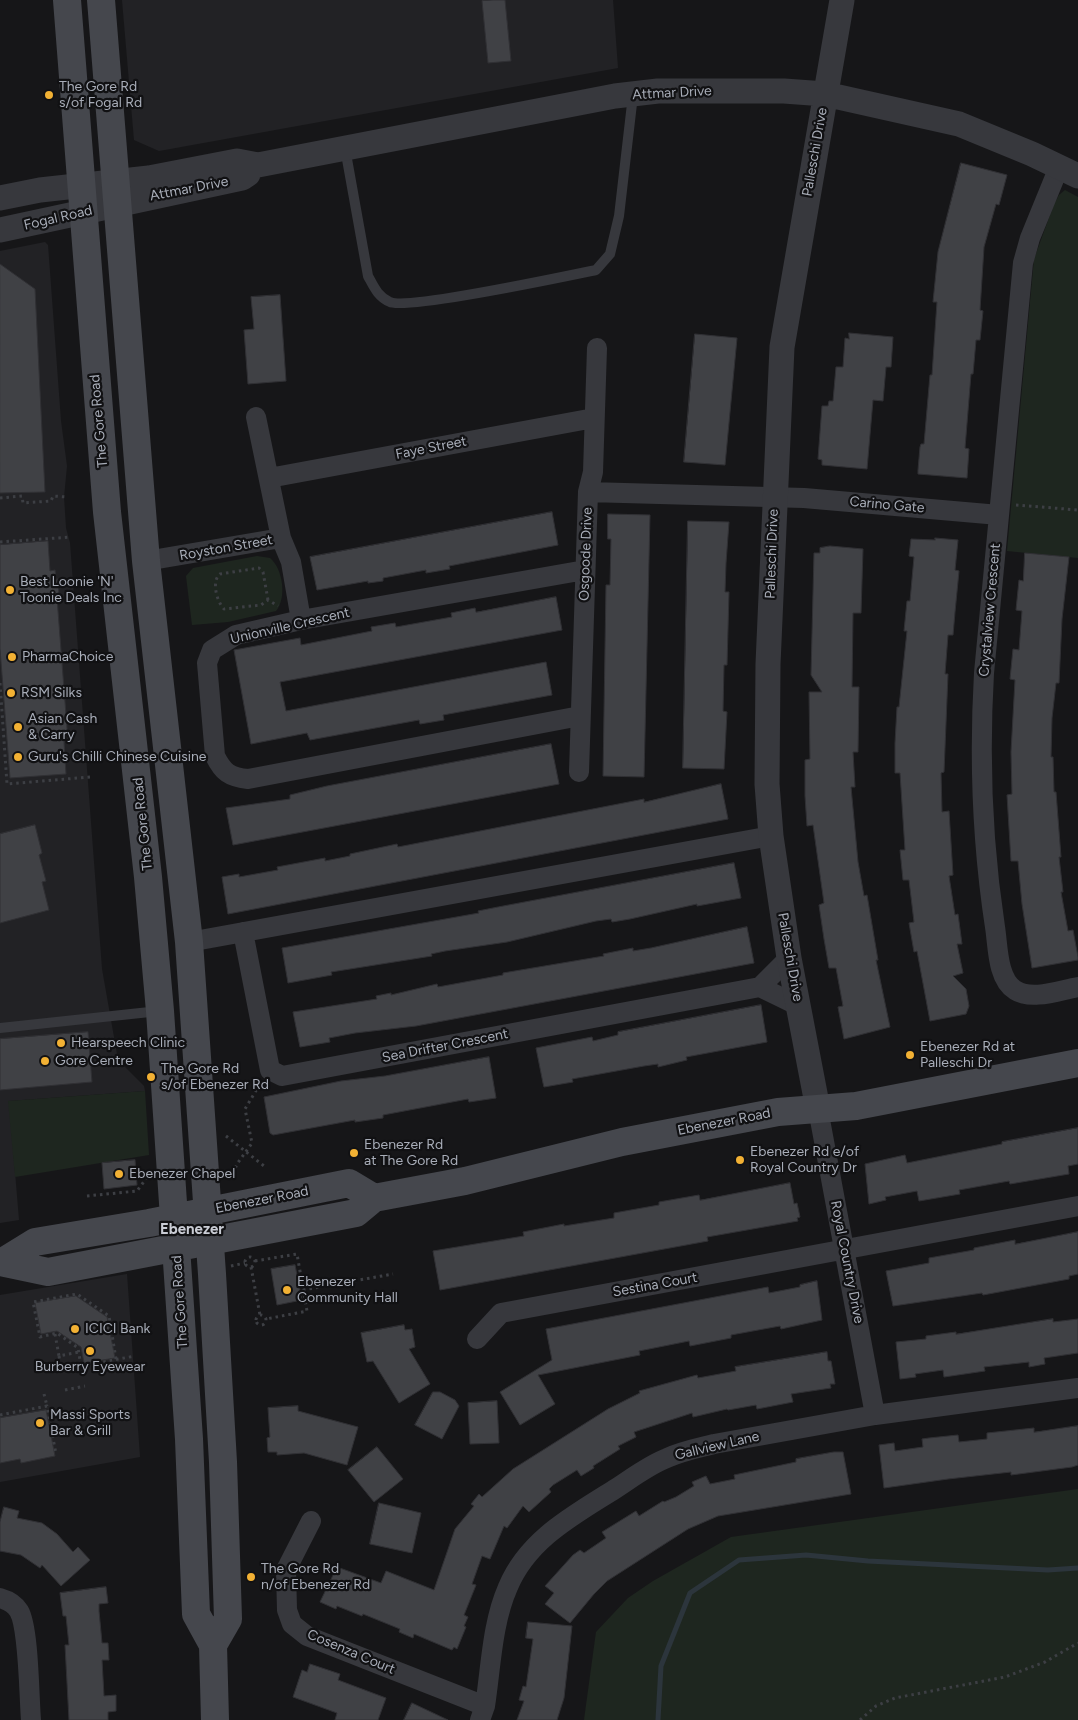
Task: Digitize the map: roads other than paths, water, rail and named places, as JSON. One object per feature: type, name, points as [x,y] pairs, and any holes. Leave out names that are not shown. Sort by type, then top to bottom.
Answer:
[{"type":"main road","name":"The Gore Road","points":[[67,0],[107,512],[148,877],[160,1011],[177,1249],[196,1614],[213,1645],[215,1720]]},
{"type":"main road","points":[[100,0],[146,561],[189,942],[208,1211],[223,1444],[228,1620],[213,1645]]},
{"type":"main road","name":"Ebenezer Road","points":[[1,1262],[48,1272],[177,1249],[356,1213],[374,1198],[465,1181],[622,1142],[778,1112],[856,1106],[1078,1063]]},
{"type":"main road","name":"Ebenezer Road","points":[[1,1262],[35,1242],[175,1218],[349,1183],[374,1198]]},
{"type":"street","name":"Palleschi Drive","points":[[818,1109],[789,958],[771,836],[767,784],[767,734],[774,498],[782,347],[842,0]]},
{"type":"street","name":"Attmar Drive","points":[[115,193],[242,178],[258,165],[571,103],[658,91],[710,90],[826,94],[959,124],[1068,172]]},
{"type":"street","name":"Crystalview Crescent","points":[[1068,172],[1030,238],[1023,263],[1006,510],[984,673],[980,738],[985,864],[1000,963],[1005,980],[1015,990],[1032,995],[1078,987]]},
{"type":"street","name":"Fogal Road","points":[[0,198],[82,186],[115,193]]},
{"type":"street","name":"Fogal Road","points":[[0,230],[83,212],[115,193]]},
{"type":"street","points":[[588,492],[593,472],[597,348]]},
{"type":"street","points":[[256,417],[281,538]]},
{"type":"street","name":"Faye Street","points":[[269,478],[594,418]]},
{"type":"street","name":"Osgoode Drive","points":[[579,772],[588,492],[774,498]]},
{"type":"street","name":"Carino Gate","points":[[774,498],[1006,510]]},
{"type":"street","name":"Royston Street","points":[[146,561],[281,538],[291,562],[301,620]]},
{"type":"street","name":"Unionville Crescent","points":[[580,716],[248,779],[232,777],[222,770],[215,756],[207,664],[212,650],[236,636],[301,620],[585,570]]},
{"type":"street","points":[[189,942],[771,836]]},
{"type":"street","name":"Sea Drifter Crescent","points":[[243,932],[270,1070],[282,1076],[760,987]]},
{"type":"street","points":[[789,958],[760,987],[799,1006]]},
{"type":"street","name":"Royal Country Drive","points":[[818,1109],[875,1415]]},
{"type":"street","points":[[844,1250],[1078,1206]]},
{"type":"street","name":"Sestina Court","points":[[477,1339],[501,1313],[844,1250]]},
{"type":"street","name":"Gallview Lane","points":[[483,1713],[503,1599],[516,1570],[527,1555],[557,1526],[669,1457],[714,1444],[875,1415],[1078,1388]]},
{"type":"street","name":"Cosenza Court","points":[[312,1521],[286,1570],[287,1610],[292,1624],[307,1636],[483,1713]]},
{"type":"street","points":[[0,1598],[8,1600],[19,1610],[24,1625],[31,1720]]},
{"type":"lane","points":[[345,148],[368,276],[378,294],[391,303],[409,304],[578,274],[596,270],[610,254],[619,216],[633,94]]},
{"type":"lane","points":[[0,1028],[160,1011]]},
{"type":"waterway","points":[[658,1720],[661,1666],[690,1593],[739,1560],[806,1555],[868,1561],[1048,1570],[1078,1568]]},
{"type":"place","name":"The Gore Rd s/of Fogal Rd","points":[[49,95]]},
{"type":"place","name":"Best Loonie 'N' Toonie Deals Inc","points":[[10,590]]},
{"type":"place","name":"PharmaChoice","points":[[12,657]]},
{"type":"place","name":"RSM Silks","points":[[11,693]]},
{"type":"place","name":"Asian Cash & Carry","points":[[18,727]]},
{"type":"place","name":"Guru's Chilli Chinese Cuisine","points":[[18,757]]},
{"type":"place","name":"Hearspeech Clinic","points":[[61,1043]]},
{"type":"place","name":"Ebenezer Rd at Palleschi Dr","points":[[910,1055]]},
{"type":"place","name":"Gore Centre","points":[[45,1061]]},
{"type":"place","name":"The Gore Rd s/of Ebenezer Rd","points":[[151,1077]]},
{"type":"place","name":"Ebenezer Rd at The Gore Rd","points":[[354,1153]]},
{"type":"place","name":"Ebenezer Rd e/of Royal Country Dr","points":[[740,1160]]},
{"type":"place","name":"Ebenezer Chapel","points":[[119,1174]]},
{"type":"place","name":"Ebenezer Community Hall","points":[[287,1290]]},
{"type":"place","name":"ICICI Bank","points":[[75,1329]]},
{"type":"place","name":"Burberry Eyewear","points":[[90,1351]]},
{"type":"place","name":"Massi Sports Bar & Grill","points":[[40,1423]]},
{"type":"place","name":"The Gore Rd n/of Ebenezer Rd","points":[[251,1577]]},
{"type":"district","name":"Ebenezer","points":[[192,1230]]}]
